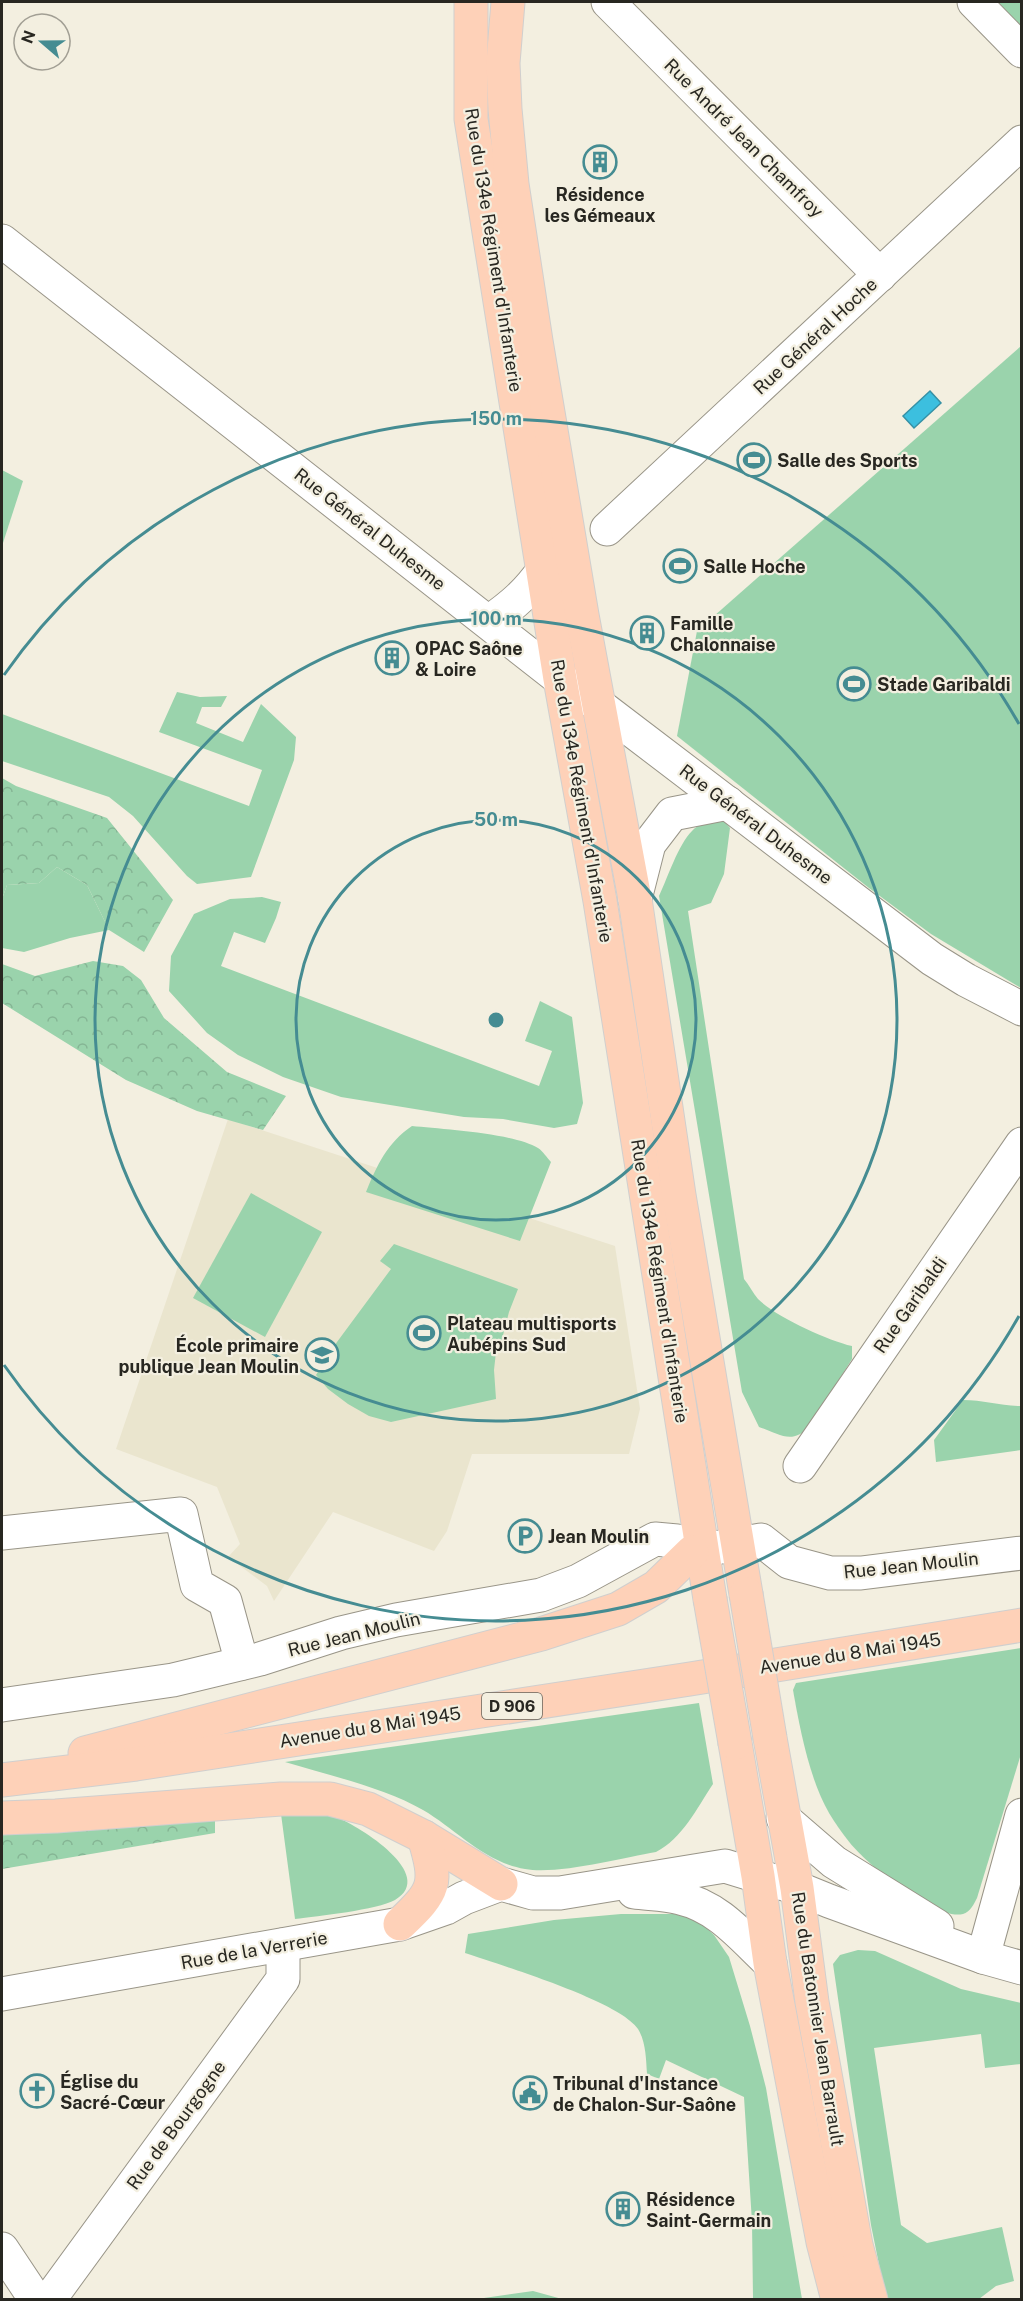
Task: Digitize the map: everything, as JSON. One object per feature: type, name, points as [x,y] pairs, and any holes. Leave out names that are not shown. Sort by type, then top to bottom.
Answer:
[{"type":"main road","name":"Rue du 134e Régiment d'Infanterie","points":[[471,2],[471,119],[560,679],[600,901],[698,1551],[710,1599],[735,1743]]},
{"type":"main road","name":"Rue du 134e Régiment d'Infanterie","points":[[508,2],[503,63],[512,184],[582,615],[635,899],[679,1195],[728,1477],[750,1541],[746,1594],[770,1738]]},
{"type":"main road","points":[[2,1775],[541,1634],[618,1609],[656,1587],[698,1551]]},
{"type":"main road","name":"Avenue du 8 Mai 1945","points":[[2,1780],[136,1764],[690,1679],[1022,1625]]},
{"type":"main road","name":"Rue du Batonnier Jean Barrault","points":[[770,1738],[797,1888],[812,2002],[856,2245],[871,2300]]},
{"type":"main road","name":"Rue du Batonnier Jean Barrault","points":[[735,1743],[758,1876],[770,1963],[824,2242],[838,2300]]},
{"type":"main road","points":[[2,1818],[281,1799],[330,1800],[368,1809],[424,1837],[501,1884]]},
{"type":"main road","points":[[400,1924],[421,1904],[430,1891],[434,1879],[433,1866],[424,1837]]},
{"type":"street","name":"Rue André Jean Chamfroy","points":[[608,2],[880,275]]},
{"type":"street","points":[[974,2],[1022,51]]},
{"type":"street","name":"Rue Général Hoche","points":[[607,529],[1022,142]]},
{"type":"street","name":"Rue Général Duhesme","points":[[2,241],[560,679],[600,706],[932,959],[1012,1005]]},
{"type":"street","points":[[489,622],[528,592],[544,569]]},
{"type":"street","points":[[635,899],[649,844],[672,814],[728,803]]},
{"type":"street","name":"Rue Garibaldi","points":[[800,1466],[1022,1144]]},
{"type":"street","points":[[2,1533],[181,1514],[197,1585],[225,1601],[242,1663]]},
{"type":"street","name":"Rue Jean Moulin","points":[[2,1705],[173,1680],[242,1663],[363,1628],[541,1595],[578,1581],[655,1539],[677,1541],[698,1551]]},
{"type":"street","points":[[698,1551],[750,1541]]},
{"type":"street","name":"Rue Jean Moulin","points":[[750,1541],[789,1562],[830,1573],[861,1573],[1022,1553]]},
{"type":"street","points":[[983,1957],[1022,1815]]},
{"type":"street","points":[[783,1818],[834,1862],[983,1957]]},
{"type":"street","points":[[501,1884],[533,1893],[560,1893],[725,1866],[797,1888],[983,1957],[1022,1968]]},
{"type":"street","name":"Rue de la Verrerie","points":[[2,1994],[400,1924],[446,1908],[464,1898],[501,1884]]},
{"type":"street","points":[[599,1887],[680,1897],[708,1908],[727,1920],[770,1963]]},
{"type":"street","name":"Rue de Bourgogne","points":[[49,2300],[283,1979],[283,1945]]},
{"type":"street","points":[[2,2249],[36,2300]]},
{"type":"shaded area","name":"École primaire publique Jean Moulin","points":[[228,1119],[615,1246],[640,1409],[629,1454],[472,1454],[447,1531],[434,1551],[333,1512],[274,1601],[267,1586],[228,1557],[240,1544],[217,1487],[116,1449]]},
{"type":"green space","points":[[998,2],[1021,2],[1021,27]]},
{"type":"green space","name":"Stade Garibaldi","points":[[1021,346],[1021,988],[931,934],[869,888],[677,736],[697,631]]},
{"type":"green space","points":[[2,470],[23,481],[2,546]]},
{"type":"green space","points":[[177,692],[200,697],[227,696],[221,707],[202,707],[196,723],[243,742],[261,704],[296,737],[294,760],[251,877],[197,884],[133,816],[109,797],[2,761],[2,714],[249,806],[262,770],[159,732]]},
{"type":"green space","points":[[2,778],[16,786],[107,818],[173,900],[144,952],[109,930],[87,885],[57,867],[39,883],[7,885],[2,899]]},
{"type":"green space","points":[[718,820],[725,822],[730,828],[724,874],[711,903],[688,911],[744,1279],[758,1299],[777,1313],[816,1333],[852,1346],[852,1359],[809,1427],[797,1436],[791,1437],[759,1427],[742,1392],[659,896],[687,837],[697,827]]},
{"type":"green space","points":[[57,867],[87,885],[109,930],[70,938],[24,952],[2,948],[2,899],[7,885],[39,883]]},
{"type":"green space","points":[[262,897],[281,902],[265,943],[234,932],[221,966],[539,1086],[552,1051],[525,1041],[540,1001],[572,1017],[583,1103],[577,1124],[554,1128],[503,1119],[464,1117],[341,1097],[283,1077],[238,1055],[207,1033],[169,991],[171,956],[194,914],[230,899]]},
{"type":"green space","points":[[93,961],[123,966],[141,980],[164,1018],[227,1072],[286,1096],[263,1130],[197,1111],[126,1080],[2,1003],[2,964],[35,976]]},
{"type":"green space","points":[[412,1126],[495,1135],[527,1143],[542,1151],[551,1162],[520,1241],[366,1192],[389,1147]]},
{"type":"green space","points":[[251,1193],[322,1232],[265,1337],[193,1298]]},
{"type":"green space","name":"Plateau multisports Aubépins Sud","points":[[394,1244],[518,1289],[501,1343],[497,1343],[494,1370],[496,1399],[391,1422],[369,1416],[348,1404],[328,1389],[316,1375],[337,1342],[391,1269],[380,1261]]},
{"type":"green space","points":[[963,1400],[1021,1406],[1021,1450],[936,1462],[934,1440]]},
{"type":"green space","points":[[1021,1648],[1021,1754],[977,1898],[965,1913],[951,1914],[919,1900],[886,1877],[850,1843],[839,1828],[822,1799],[811,1769],[793,1690],[796,1683]]},
{"type":"green space","points":[[699,1703],[713,1784],[688,1822],[674,1839],[656,1852],[572,1868],[538,1870],[510,1865],[484,1853],[408,1802],[356,1783],[285,1762]]},
{"type":"green space","points":[[306,1812],[338,1818],[377,1841],[401,1865],[407,1878],[406,1890],[395,1900],[375,1907],[295,1919],[281,1814]]},
{"type":"green space","points":[[215,1820],[215,1833],[2,1869],[2,1833]]},
{"type":"green space","points":[[621,1914],[674,1914],[698,1920],[714,1935],[729,1957],[766,2088],[802,2299],[749,2299],[753,2298],[752,2222],[744,2097],[666,2060],[659,2079],[647,2074],[643,2039],[638,2029],[627,2018],[558,1985],[465,1953],[468,1934],[554,1920]]},
{"type":"green space","points":[[858,1950],[875,1951],[961,1989],[1021,2003],[1021,2064],[985,2068],[981,2034],[874,2048],[901,2225],[927,2243],[1002,2227],[1014,2281],[996,2286],[979,2299],[886,2299],[871,2225],[833,1964],[840,1955]]},
{"type":"green space","points":[[533,2291],[562,2299],[477,2299]]},
{"type":"water","points":[[930,391],[941,403],[914,428],[903,416]]},
{"type":"place","name":"Résidence les Gémeaux","points":[[600,162]]},
{"type":"place","name":"Salle des Sports","points":[[754,460]]},
{"type":"place","name":"Salle Hoche","points":[[680,566]]},
{"type":"place","name":"Famille Chalonnaise","points":[[647,633]]},
{"type":"place","name":"OPAC Saône & Loire","points":[[392,658]]},
{"type":"place","name":"Stade Garibaldi","points":[[854,684]]},
{"type":"place","name":"Plateau multisports Aubépins Sud","points":[[424,1333]]},
{"type":"place","name":"École primaire publique Jean Moulin","points":[[322,1355]]},
{"type":"place","name":"Jean Moulin","points":[[525,1536]]},
{"type":"place","name":"Église du Sacré-Cœur","points":[[37,2091]]},
{"type":"place","name":"Tribunal d'Instance de Chalon-Sur-Saône","points":[[530,2093]]},
{"type":"place","name":"Résidence Saint-Germain","points":[[623,2209]]}]
